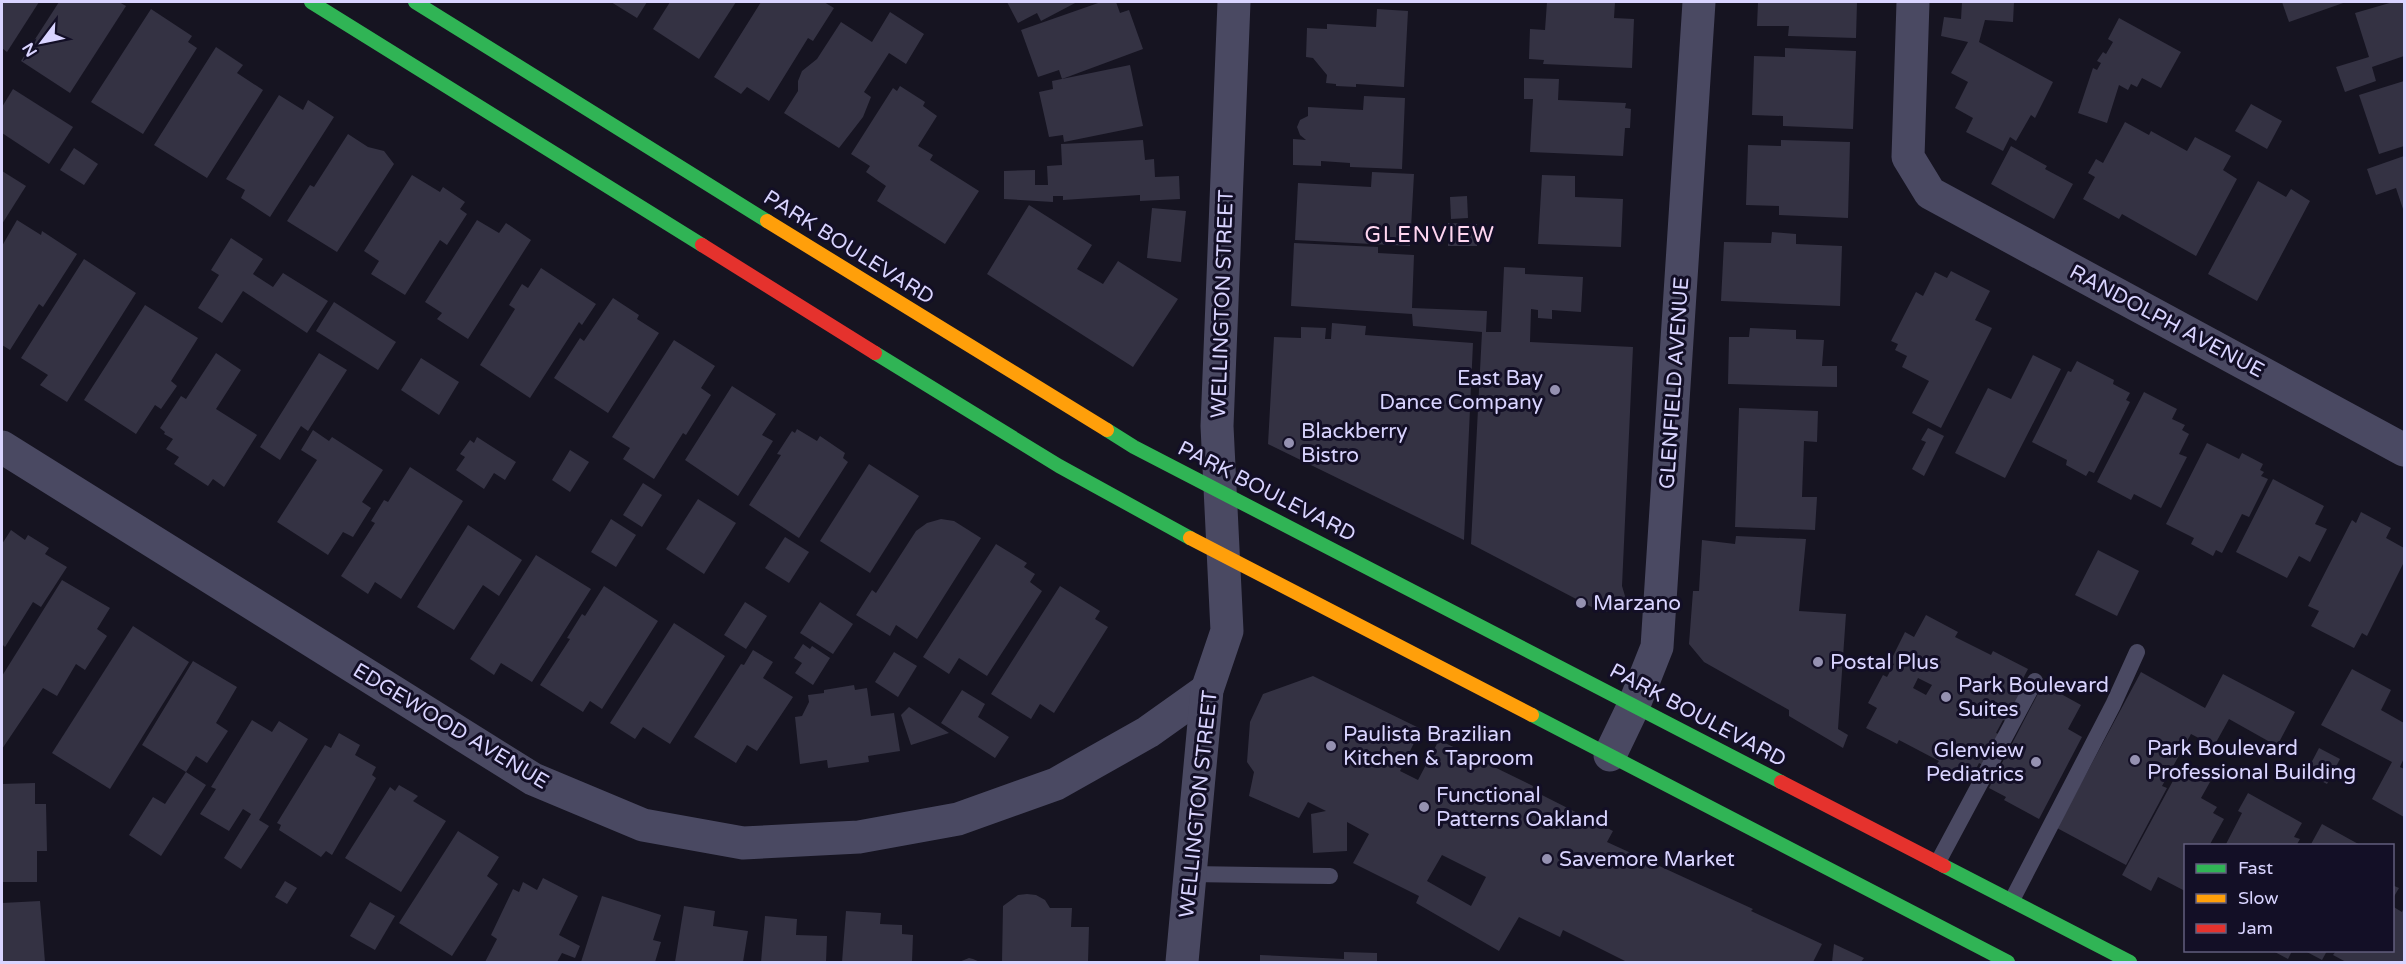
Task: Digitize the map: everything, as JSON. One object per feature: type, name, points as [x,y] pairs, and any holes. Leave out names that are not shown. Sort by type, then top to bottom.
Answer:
[{"type":"main road","points":[[311,2],[1059,466],[1225,558],[1610,755],[2008,963]]},
{"type":"main road","name":"PARK BOULEVARD","points":[[415,2],[1134,447],[2130,963]]},
{"type":"street","name":"WELLINGTON STREET","points":[[1182,963],[1207,690],[1227,631],[1217,426],[1234,2]]},
{"type":"street","name":"GLENFIELD AVENUE","points":[[1610,755],[1634,705],[1657,647],[1699,2]]},
{"type":"street","name":"RANDOLPH AVENUE","points":[[1913,2],[1908,157],[1930,193],[2404,450]]},
{"type":"street","name":"EDGEWOOD AVENUE","points":[[2,447],[533,779],[643,825],[743,843],[860,837],[958,819],[1056,784],[1148,732],[1207,690]]},
{"type":"lane","points":[[2012,900],[2113,705],[2137,652]]},
{"type":"lane","points":[[1938,862],[2036,681]]},
{"type":"lane","points":[[1190,874],[1330,876]]},
{"type":"building","points":[[2,2],[39,2],[7,52],[2,48]]},
{"type":"building","points":[[59,2],[119,2],[126,6],[70,93],[21,61]]},
{"type":"building","points":[[611,2],[647,2],[637,18]]},
{"type":"building","points":[[670,2],[736,2],[699,59],[653,29]]},
{"type":"building","points":[[761,2],[824,2],[834,8],[813,41],[808,38],[769,101],[747,87],[741,94],[714,77]]},
{"type":"building","points":[[1007,2],[1077,2],[1041,21],[1037,13],[1018,23]]},
{"type":"building","points":[[1101,2],[1116,2],[1120,13],[1129,10],[1143,49],[1062,79],[1059,70],[1038,77],[1021,30]]},
{"type":"building","points":[[1547,2],[1615,2],[1614,18],[1634,19],[1632,68],[1543,64],[1544,60],[1529,59],[1530,29],[1545,30]]},
{"type":"building","points":[[1758,2],[1857,2],[1856,38],[1788,36],[1789,26],[1757,26]]},
{"type":"building","points":[[1962,2],[2014,2],[2013,22],[1985,20],[1979,42],[2053,82],[2035,118],[2031,115],[2016,141],[2010,137],[2003,151],[1966,132],[1973,118],[1955,108],[1968,82],[1951,73],[1968,42],[1941,36],[1944,17],[1961,19]]},
{"type":"building","points":[[2282,2],[2346,2],[2289,22]]},
{"type":"building","points":[[2393,2],[2404,2],[2404,56],[2372,67],[2376,81],[2345,92],[2336,67],[2369,57],[2355,13]]},
{"type":"building","points":[[151,9],[192,36],[188,42],[197,48],[143,134],[91,102]]},
{"type":"building","points":[[1377,9],[1408,11],[1404,87],[1356,84],[1356,87],[1336,86],[1336,84],[1326,83],[1327,75],[1313,58],[1306,57],[1307,28],[1327,29],[1327,24],[1376,27]]},
{"type":"building","points":[[890,12],[924,34],[906,64],[889,53],[864,92],[871,97],[863,117],[839,148],[784,113],[798,91],[798,81],[802,71],[817,59],[841,22],[872,42]]},
{"type":"building","points":[[2119,18],[2181,52],[2161,88],[2142,78],[2137,87],[2131,84],[2128,90],[2119,85],[2107,123],[2078,113],[2093,68],[2097,70],[2101,63],[2097,61],[2103,52],[2106,54],[2113,42],[2108,39]]},
{"type":"building","points":[[216,47],[243,65],[237,73],[263,90],[207,178],[154,145]]},
{"type":"building","points":[[1785,48],[1856,51],[1853,129],[1783,126],[1783,116],[1752,115],[1754,56],[1785,57]]},
{"type":"building","points":[[1130,65],[1143,126],[1064,142],[1063,135],[1049,137],[1039,92],[1053,89],[1052,81]]},
{"type":"building","points":[[1524,78],[1559,79],[1558,100],[1626,103],[1625,108],[1631,109],[1630,128],[1625,128],[1623,156],[1530,152],[1533,99],[1524,99]]},
{"type":"building","points":[[2404,81],[2404,146],[2379,154],[2359,95]]},
{"type":"building","points":[[900,86],[925,102],[923,106],[937,116],[918,146],[933,155],[930,160],[979,191],[945,244],[877,201],[886,186],[866,172],[870,166],[851,154],[893,88],[897,91]]},
{"type":"building","points":[[13,89],[73,127],[49,164],[2,133],[2,107]]},
{"type":"building","points":[[279,95],[303,110],[308,100],[334,117],[270,217],[241,198],[245,190],[226,179]]},
{"type":"building","points":[[1364,96],[1405,98],[1402,169],[1350,167],[1350,163],[1321,161],[1321,166],[1293,165],[1293,139],[1306,140],[1300,135],[1297,127],[1300,120],[1308,116],[1308,107],[1363,110]]},
{"type":"building","points":[[2251,104],[2282,121],[2267,149],[2235,131]]},
{"type":"building","points":[[2125,122],[2149,135],[2151,131],[2187,151],[2195,137],[2231,156],[2223,170],[2237,179],[2196,256],[2122,214],[2119,219],[2083,199],[2095,177],[2088,173],[2096,159],[2103,163]]},
{"type":"building","points":[[348,134],[368,147],[384,151],[394,164],[337,252],[287,221],[310,185],[314,187]]},
{"type":"building","points":[[1143,140],[1145,160],[1154,159],[1155,177],[1179,176],[1180,199],[1140,201],[1140,195],[1063,200],[1063,196],[1053,196],[1053,202],[1004,199],[1004,171],[1035,170],[1035,185],[1048,185],[1047,166],[1062,165],[1061,144]]},
{"type":"building","points":[[1781,140],[1850,142],[1848,218],[1779,215],[1779,206],[1746,205],[1748,145],[1781,146]]},
{"type":"building","points":[[2011,146],[2047,166],[2045,169],[2073,184],[2054,219],[1991,184]]},
{"type":"building","points":[[74,148],[98,164],[84,185],[60,170]]},
{"type":"building","points":[[2404,156],[2404,212],[2396,188],[2376,195],[2367,169]]},
{"type":"building","points":[[2,171],[26,186],[2,224]]},
{"type":"building","points":[[1372,172],[1414,174],[1410,246],[1295,240],[1298,183],[1371,187]]},
{"type":"building","points":[[412,175],[440,192],[443,187],[465,202],[460,209],[467,214],[447,245],[440,240],[405,295],[371,274],[379,261],[364,251]]},
{"type":"building","points":[[1542,175],[1575,176],[1575,197],[1623,199],[1621,247],[1538,244]]},
{"type":"building","points":[[2258,181],[2286,197],[2291,189],[2310,201],[2257,301],[2208,274]]},
{"type":"building","points":[[1467,196],[1468,218],[1451,219],[1450,197]]},
{"type":"building","points":[[1029,205],[1092,245],[1077,269],[1103,284],[1118,261],[1178,299],[1133,367],[987,274]]},
{"type":"building","points":[[1152,208],[1186,211],[1181,262],[1147,258]]},
{"type":"building","points":[[17,220],[41,235],[42,231],[77,254],[43,307],[39,304],[10,350],[2,345],[2,246]]},
{"type":"building","points":[[477,220],[499,233],[506,223],[531,240],[468,339],[437,319],[442,313],[425,302]]},
{"type":"building","points":[[1448,223],[1477,224],[1477,246],[1448,246]]},
{"type":"building","points":[[1772,232],[1796,234],[1796,244],[1842,246],[1840,306],[1721,301],[1724,242],[1771,243]]},
{"type":"building","points":[[231,238],[263,259],[253,274],[273,287],[283,273],[328,301],[307,333],[243,291],[222,323],[198,308],[219,275],[211,270]]},
{"type":"building","points":[[1294,243],[1378,247],[1378,253],[1414,255],[1412,308],[1487,311],[1486,332],[1501,332],[1504,267],[1525,268],[1525,274],[1583,277],[1581,312],[1552,310],[1552,319],[1538,318],[1538,310],[1531,309],[1530,342],[1633,347],[1622,586],[1625,596],[1617,611],[1601,612],[1471,544],[1482,332],[1413,326],[1412,314],[1291,306]]},
{"type":"building","points":[[84,259],[136,293],[67,402],[40,385],[48,375],[21,358]]},
{"type":"building","points":[[541,268],[596,304],[582,325],[579,322],[530,398],[480,365],[515,309],[509,305],[522,284],[528,288]]},
{"type":"building","points":[[1951,271],[1990,291],[1975,320],[1992,328],[1941,428],[1912,413],[1929,381],[1902,367],[1907,356],[1895,350],[1898,344],[1891,341],[1916,292],[1923,296],[1935,272],[1947,278]]},
{"type":"building","points":[[613,298],[639,315],[637,319],[659,333],[608,413],[554,378],[580,338],[584,341]]},
{"type":"building","points":[[334,302],[396,342],[378,370],[316,331]]},
{"type":"building","points":[[145,305],[198,338],[171,381],[177,386],[161,409],[155,405],[136,434],[84,400]]},
{"type":"building","points":[[1332,323],[1366,326],[1365,335],[1473,343],[1464,540],[1268,444],[1274,337],[1301,338],[1301,327],[1326,328],[1325,339],[1331,339]]},
{"type":"building","points":[[1750,328],[1796,330],[1796,339],[1824,340],[1822,366],[1837,366],[1837,387],[1728,384],[1729,337],[1749,337]]},
{"type":"building","points":[[674,340],[715,366],[701,388],[711,395],[686,435],[683,433],[654,479],[623,459],[630,448],[612,437]]},
{"type":"building","points":[[216,353],[241,370],[216,409],[257,435],[224,487],[213,479],[208,486],[174,464],[179,457],[166,449],[173,439],[164,434],[165,432],[160,428],[181,396],[186,399]]},
{"type":"building","points":[[319,353],[347,370],[308,431],[301,426],[280,460],[260,447]]},
{"type":"building","points":[[2033,355],[2061,369],[2005,478],[1955,453],[1988,388],[2011,399]]},
{"type":"building","points":[[421,358],[459,382],[439,415],[401,390]]},
{"type":"building","points":[[2077,361],[2114,380],[2113,384],[2130,393],[2126,400],[2130,402],[2094,473],[2089,471],[2086,476],[2066,465],[2067,460],[2032,442],[2068,371],[2071,372]]},
{"type":"building","points":[[732,386],[776,414],[762,435],[773,441],[738,496],[685,460]]},
{"type":"building","points":[[2144,392],[2177,409],[2172,419],[2185,425],[2182,430],[2189,434],[2179,454],[2187,457],[2161,508],[2134,494],[2131,500],[2097,482]]},
{"type":"building","points":[[1739,408],[1818,411],[1817,442],[1804,441],[1802,497],[1817,497],[1815,530],[1735,527]]},
{"type":"building","points":[[1928,428],[1944,436],[1924,476],[1912,469],[1926,442],[1921,440]]},
{"type":"building","points":[[797,429],[817,441],[820,436],[845,453],[843,458],[848,462],[799,538],[749,505],[781,455],[777,454],[792,431],[795,433]]},
{"type":"building","points":[[313,430],[329,441],[332,437],[383,470],[362,502],[371,508],[353,537],[343,532],[328,555],[277,522],[317,460],[301,450]]},
{"type":"building","points":[[477,437],[516,462],[505,480],[494,473],[484,489],[456,470],[465,457],[460,454],[470,440],[474,443]]},
{"type":"building","points":[[2207,443],[2239,459],[2242,453],[2263,464],[2260,470],[2264,472],[2261,476],[2268,479],[2249,517],[2242,514],[2222,553],[2216,550],[2213,556],[2191,544],[2194,538],[2166,524]]},
{"type":"building","points":[[570,450],[589,462],[570,492],[552,480]]},
{"type":"building","points":[[869,464],[919,496],[870,573],[820,541]]},
{"type":"building","points":[[410,467],[463,501],[401,599],[375,582],[368,594],[341,576],[375,523],[371,521],[384,500],[388,502]]},
{"type":"building","points":[[2273,479],[2324,506],[2315,524],[2327,529],[2310,562],[2299,556],[2287,578],[2236,552]]},
{"type":"building","points":[[643,483],[662,495],[642,527],[623,515]]},
{"type":"building","points":[[698,499],[736,523],[704,574],[666,549]]},
{"type":"building","points":[[2361,512],[2391,528],[2386,538],[2404,548],[2404,562],[2367,636],[2362,633],[2354,648],[2311,626],[2319,611],[2308,606],[2352,520],[2356,523]]},
{"type":"building","points":[[611,519],[636,535],[616,567],[591,552]]},
{"type":"building","points":[[941,519],[954,521],[981,538],[917,639],[896,625],[890,636],[856,615],[872,590],[876,593],[916,531],[927,523]]},
{"type":"building","points":[[468,525],[522,560],[499,596],[483,585],[454,630],[417,607]]},
{"type":"building","points":[[11,530],[25,540],[28,535],[49,548],[45,554],[67,567],[41,607],[33,602],[5,647],[2,644],[2,544]]},
{"type":"building","points":[[1736,536],[1806,539],[1799,611],[1846,614],[1838,729],[1848,735],[1843,748],[1789,716],[1789,710],[1704,662],[1689,644],[1693,591],[1699,591],[1702,540],[1735,544]]},
{"type":"building","points":[[785,537],[809,552],[789,583],[765,568]]},
{"type":"building","points":[[996,544],[1027,563],[1024,567],[1035,574],[1030,582],[1042,591],[987,676],[959,658],[949,674],[923,657]]},
{"type":"building","points":[[2098,550],[2139,571],[2117,616],[2075,595]]},
{"type":"building","points":[[536,555],[591,589],[532,682],[501,663],[494,675],[470,659]]},
{"type":"building","points":[[62,580],[110,608],[97,629],[107,636],[85,670],[76,664],[57,696],[43,688],[2,749],[2,676]]},
{"type":"building","points":[[604,586],[658,621],[602,709],[590,701],[583,712],[540,685],[570,639],[567,638],[582,614],[585,616]]},
{"type":"building","points":[[1060,586],[1100,611],[1095,619],[1108,627],[1054,713],[1040,704],[1031,719],[991,694]]},
{"type":"building","points":[[745,602],[767,616],[746,649],[724,635]]},
{"type":"building","points":[[820,602],[853,624],[833,654],[800,633]]},
{"type":"building","name":"Park Boulevard Suites","points":[[1926,615],[1958,632],[1955,637],[1991,655],[1993,651],[2028,669],[2016,692],[2022,695],[2008,722],[2003,720],[1996,733],[2001,735],[1985,766],[1979,763],[1969,783],[1936,765],[1939,761],[1899,740],[1897,744],[1866,728],[1877,708],[1868,703],[1883,675],[1887,677],[1894,664],[1890,662],[1905,632],[1914,637]],"holes":[[[1918,678],[1932,685],[1926,695],[1913,688]],[[1964,699],[1979,707],[1972,719],[1957,712]]]},
{"type":"building","points":[[674,623],[725,656],[670,744],[643,727],[635,739],[610,723]]},
{"type":"building","points":[[133,626],[189,662],[110,789],[52,753]]},
{"type":"building","points":[[803,644],[810,649],[812,646],[830,658],[813,685],[795,673],[802,663],[794,658]]},
{"type":"building","points":[[753,650],[773,662],[763,678],[793,697],[757,751],[747,745],[736,763],[694,737],[741,664],[744,665]]},
{"type":"building","points":[[894,652],[917,666],[898,697],[875,682]]},
{"type":"building","points":[[193,661],[237,687],[216,723],[228,731],[207,763],[196,756],[186,772],[142,745]]},
{"type":"building","points":[[2352,669],[2391,690],[2381,710],[2404,723],[2404,758],[2400,767],[2404,769],[2404,817],[2372,799],[2392,762],[2321,725]]},
{"type":"building","name":"Park Boulevard Professional Building","points":[[2141,672],[2205,708],[2223,674],[2295,712],[2277,746],[2229,719],[2214,746],[2191,734],[2162,786],[2167,788],[2126,865],[2057,828]]},
{"type":"building","points":[[1313,676],[1421,729],[1400,771],[1418,780],[1439,740],[1533,786],[1532,790],[1613,831],[1607,842],[1753,909],[1751,911],[1822,944],[1813,962],[1627,962],[1563,930],[1560,937],[1519,917],[1499,951],[1416,903],[1419,896],[1353,863],[1369,834],[1347,822],[1347,851],[1313,853],[1311,814],[1326,811],[1308,802],[1299,818],[1249,796],[1254,772],[1247,762],[1250,722],[1263,694]],"holes":[[[1442,855],[1486,877],[1471,906],[1427,881]]]},
{"type":"building","name":"Glenview Pediatrics","points":[[2043,684],[2081,705],[2068,729],[2082,737],[2039,819],[2004,800],[2006,797],[1989,788]]},
{"type":"building","points":[[854,685],[855,690],[867,688],[871,716],[894,713],[900,751],[868,756],[869,762],[828,768],[827,760],[800,764],[795,717],[802,716],[809,702],[808,695]]},
{"type":"building","points":[[962,690],[985,704],[978,717],[1009,737],[995,758],[941,723]]},
{"type":"building","points":[[909,707],[949,733],[911,745],[901,715]]},
{"type":"building","points":[[252,720],[272,732],[279,721],[308,739],[259,820],[269,826],[241,869],[224,858],[251,814],[243,809],[229,831],[200,814],[216,789],[211,787]]},
{"type":"building","points":[[339,733],[360,745],[355,755],[376,767],[372,775],[376,778],[332,855],[326,851],[321,857],[279,830],[281,825],[277,823],[325,745],[331,748]]},
{"type":"building","points":[[2319,748],[2340,759],[2327,784],[2306,773]]},
{"type":"building","points":[[2181,766],[2210,782],[2201,798],[2217,807],[2213,813],[2224,819],[2210,844],[2184,844],[2184,890],[2158,877],[2151,891],[2122,875]]},
{"type":"building","points":[[186,772],[206,785],[161,856],[129,835],[153,797],[165,804]]},
{"type":"building","points":[[35,783],[35,804],[46,804],[47,851],[37,851],[37,882],[2,882],[2,784]]},
{"type":"building","points":[[399,785],[418,796],[413,801],[446,821],[401,892],[345,858],[390,787],[395,791]]},
{"type":"building","points":[[2248,793],[2302,823],[2294,837],[2300,839],[2297,844],[2226,844],[2242,813],[2238,811]]},
{"type":"building","points":[[2322,824],[2358,844],[2311,844]]},
{"type":"building","points":[[458,831],[499,857],[487,876],[498,884],[452,956],[399,923]]},
{"type":"building","points":[[543,878],[578,896],[559,935],[580,946],[575,958],[562,953],[557,962],[485,962],[497,939],[491,935],[513,889],[519,892],[523,882],[537,890]]},
{"type":"building","points":[[285,881],[297,888],[287,904],[275,897]]},
{"type":"building","points":[[2394,886],[2399,888],[2394,897]]},
{"type":"building","points":[[1018,895],[1036,895],[1045,900],[1050,908],[1072,908],[1071,927],[1089,927],[1088,962],[1002,962],[1003,906]]},
{"type":"building","points":[[602,896],[661,915],[653,940],[661,942],[655,962],[581,962]]},
{"type":"building","points":[[40,901],[45,962],[2,962],[2,903]]},
{"type":"building","points":[[370,902],[395,916],[375,950],[350,936]]},
{"type":"building","points":[[684,906],[715,911],[713,926],[748,931],[743,962],[675,962]]},
{"type":"building","points":[[2394,907],[2402,912],[2404,907],[2404,962],[2346,962],[2333,955],[2335,952],[2394,952]]},
{"type":"building","points":[[846,911],[881,913],[880,924],[902,925],[902,934],[913,935],[912,962],[842,962]]},
{"type":"building","points":[[765,916],[797,919],[796,935],[827,936],[826,962],[761,962]]},
{"type":"building","points":[[1834,944],[1864,958],[1861,962],[1832,962]]},
{"type":"building","points":[[1344,952],[1377,953],[1377,962],[1260,962],[1260,955],[1344,959]]},
{"type":"building","points":[[2275,952],[2292,952],[2288,959]]},
{"type":"building","points":[[2307,952],[2326,952],[2322,960]]},
{"type":"building","points":[[969,958],[973,959],[980,962],[959,962]]},
{"type":"traffic: fast","points":[[311,2],[702,245]]},
{"type":"traffic: fast","points":[[415,2],[767,221]]},
{"type":"traffic: fast","points":[[875,353],[1059,466],[1190,538]]},
{"type":"traffic: fast","points":[[1107,430],[1134,447],[1781,782]]},
{"type":"traffic: fast","points":[[1532,715],[2008,962]]},
{"type":"traffic: fast","points":[[1944,866],[2130,962]]},
{"type":"traffic: slow","points":[[767,221],[1107,430]]},
{"type":"traffic: slow","points":[[1190,538],[1532,715]]},
{"type":"traffic: jam","points":[[702,245],[875,353]]},
{"type":"traffic: jam","points":[[1781,782],[1944,866]]},
{"type":"place","name":"East Bay Dance Company","points":[[1555,390]]},
{"type":"place","name":"Blackberry Bistro","points":[[1289,443]]},
{"type":"place","name":"Marzano","points":[[1581,603]]},
{"type":"place","name":"Postal Plus","points":[[1818,662]]},
{"type":"place","name":"Park Boulevard Suites","points":[[1946,697]]},
{"type":"place","name":"Paulista Brazilian Kitchen & Taproom","points":[[1331,746]]},
{"type":"place","name":"Park Boulevard Professional Building","points":[[2135,760]]},
{"type":"place","name":"Glenview Pediatrics","points":[[2036,762]]},
{"type":"place","name":"Functional Patterns Oakland","points":[[1424,807]]},
{"type":"place","name":"Savemore Market","points":[[1547,859]]},
{"type":"district","name":"GLENVIEW","points":[[1430,234]]}]
